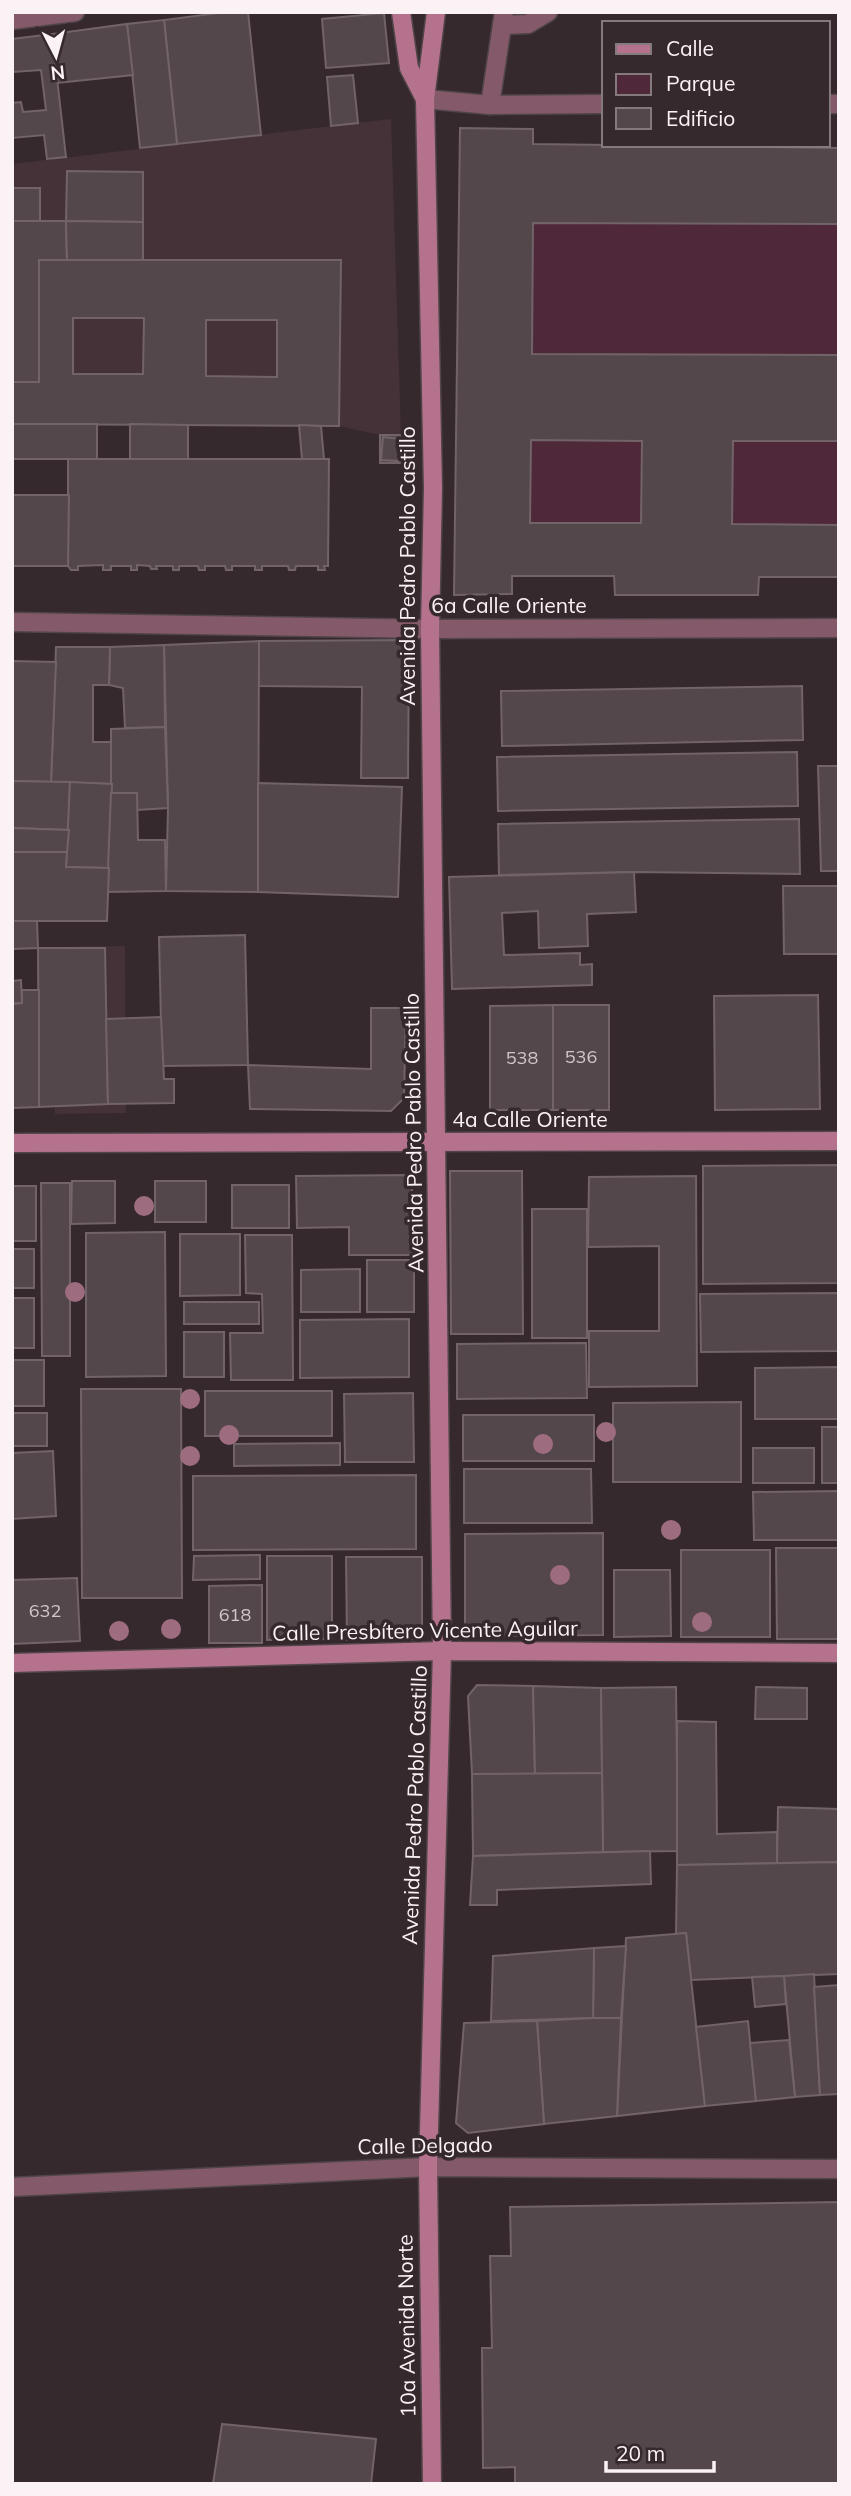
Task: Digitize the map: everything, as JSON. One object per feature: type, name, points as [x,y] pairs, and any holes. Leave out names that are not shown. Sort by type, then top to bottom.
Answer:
[{"type":"main road","name":"Avenida Pedro Pablo Castillo","points":[[401,12],[410,68],[425,99]]},
{"type":"main road","name":"Avenida Pedro Pablo Castillo","points":[[428,2167],[442,1651],[430,629],[433,488],[425,99],[436,12]]},
{"type":"main road","name":"4a Calle Oriente","points":[[12,1143],[839,1141]]},
{"type":"main road","name":"Calle Presbítero Vicente Aguilar","points":[[12,1663],[442,1651],[839,1653]]},
{"type":"main road","name":"10a Avenida Norte","points":[[428,2167],[432,2484]]},
{"type":"street","points":[[12,20],[75,12]]},
{"type":"street","points":[[490,104],[503,19],[528,24],[548,12]]},
{"type":"street","points":[[425,99],[490,104],[602,104]]},
{"type":"street","name":"6a Calle Oriente","points":[[12,622],[430,629],[839,628]]},
{"type":"street","name":"Calle Delgado","points":[[12,2187],[428,2167],[839,2169]]},
{"type":"shaded area","points":[[391,119],[401,435],[380,435],[339,426],[12,424],[12,164]]},
{"type":"shaded area","points":[[125,946],[126,1113],[55,1114],[53,947]]},
{"type":"green space","points":[[533,223],[839,224],[839,355],[532,354]]},
{"type":"green space","points":[[531,440],[642,441],[641,523],[530,523]]},
{"type":"green space","points":[[733,441],[839,441],[839,525],[732,524]]},
{"type":"building","points":[[248,12],[261,135],[177,144],[164,20]]},
{"type":"building","points":[[384,13],[389,63],[326,68],[322,19]]},
{"type":"building","points":[[164,20],[177,144],[140,148],[127,24]]},
{"type":"building","points":[[127,24],[133,75],[57,83],[52,34]]},
{"type":"building","points":[[52,34],[66,157],[47,159],[44,135],[12,138],[12,103],[21,102],[23,112],[46,110],[41,70],[13,72],[12,39]]},
{"type":"building","points":[[353,75],[358,123],[331,126],[327,77]]},
{"type":"building","points":[[460,128],[533,129],[533,144],[839,148],[839,224],[533,223],[532,354],[839,355],[839,441],[733,441],[732,524],[839,525],[839,577],[759,577],[758,595],[615,595],[614,576],[512,576],[512,594],[454,595]],"holes":[[[531,440],[642,441],[641,523],[530,523]]]},
{"type":"building","points":[[67,171],[143,172],[143,222],[66,221]]},
{"type":"building","points":[[12,188],[40,188],[40,221],[12,221]]},
{"type":"building","points":[[12,221],[66,221],[67,260],[39,260],[39,382],[12,382]]},
{"type":"building","points":[[66,221],[143,222],[143,260],[67,260]]},
{"type":"building","points":[[39,260],[341,260],[339,426],[12,424],[12,382],[39,382]],"holes":[[[73,318],[144,318],[143,374],[73,374]],[[206,320],[277,320],[277,377],[206,376]]]},
{"type":"building","points":[[12,424],[97,424],[97,459],[12,459]]},
{"type":"building","points":[[130,424],[188,425],[188,459],[130,459]]},
{"type":"building","points":[[299,425],[321,426],[324,459],[302,459]]},
{"type":"building","points":[[380,435],[401,435],[402,463],[380,463]]},
{"type":"building","points":[[383,437],[400,439],[399,461],[381,460]]},
{"type":"building","points":[[68,459],[329,459],[328,566],[324,566],[325,570],[318,570],[318,566],[296,566],[295,570],[289,570],[288,566],[262,566],[262,570],[255,570],[255,566],[232,566],[232,570],[226,570],[225,566],[205,566],[205,570],[199,570],[198,566],[179,566],[179,570],[173,570],[173,566],[156,566],[157,569],[151,569],[150,566],[137,565],[137,570],[131,570],[131,566],[111,566],[111,570],[103,570],[103,565],[78,566],[78,570],[71,570],[68,566]]},
{"type":"building","points":[[12,495],[69,495],[68,566],[12,566]]},
{"type":"building","points":[[409,640],[408,778],[361,778],[362,687],[259,686],[259,641]]},
{"type":"building","points":[[259,641],[258,892],[166,891],[168,808],[164,645]]},
{"type":"building","points":[[164,645],[165,727],[125,728],[123,688],[109,685],[110,647]]},
{"type":"building","points":[[56,647],[110,647],[109,685],[93,685],[93,742],[111,742],[112,784],[51,782]]},
{"type":"building","points":[[12,661],[56,662],[51,782],[12,781]]},
{"type":"building","points":[[802,686],[803,740],[502,746],[501,691]]},
{"type":"building","points":[[165,727],[168,808],[137,810],[137,793],[111,793],[111,729]]},
{"type":"building","points":[[797,752],[798,806],[498,811],[497,757]]},
{"type":"building","points":[[818,766],[839,766],[839,871],[821,871]]},
{"type":"building","points":[[12,781],[70,782],[69,830],[12,828]]},
{"type":"building","points":[[70,782],[112,784],[109,868],[66,867]]},
{"type":"building","points":[[258,783],[402,787],[398,897],[258,892]]},
{"type":"building","points":[[111,793],[137,793],[138,840],[165,840],[166,891],[107,892]]},
{"type":"building","points":[[799,819],[800,874],[634,872],[499,875],[498,824]]},
{"type":"building","points":[[12,828],[69,830],[67,852],[12,852]]},
{"type":"building","points":[[12,852],[67,852],[66,867],[109,868],[107,921],[12,921]]},
{"type":"building","points":[[634,872],[636,912],[587,914],[588,946],[539,948],[538,911],[502,913],[504,955],[580,953],[580,965],[592,964],[592,985],[452,989],[449,877]]},
{"type":"building","points":[[783,886],[839,886],[839,954],[784,954]]},
{"type":"building","points":[[12,921],[37,921],[38,948],[12,949]]},
{"type":"building","points":[[245,935],[248,1065],[162,1066],[159,937]]},
{"type":"building","points":[[38,948],[105,948],[108,1104],[39,1107]]},
{"type":"building","points":[[21,980],[22,1003],[12,1004],[12,981]]},
{"type":"building","points":[[22,990],[39,990],[39,1107],[12,1108],[12,1004],[22,1003]]},
{"type":"building","points":[[818,995],[820,1109],[715,1110],[714,996]]},
{"type":"building","points":[[553,1005],[553,1110],[490,1110],[490,1006]]},
{"type":"building","points":[[553,1005],[609,1005],[609,1110],[553,1110]]},
{"type":"building","points":[[371,1008],[406,1008],[404,1098],[391,1111],[250,1109],[248,1065],[371,1069]]},
{"type":"building","points":[[161,1017],[164,1079],[174,1079],[174,1103],[108,1104],[106,1019]]},
{"type":"building","points":[[839,1165],[839,1283],[703,1284],[703,1166]]},
{"type":"building","points":[[450,1171],[522,1171],[523,1334],[451,1334]]},
{"type":"building","points":[[412,1175],[412,1255],[349,1255],[349,1227],[297,1228],[296,1176]]},
{"type":"building","points":[[696,1176],[697,1386],[589,1387],[589,1331],[659,1331],[659,1246],[588,1247],[589,1177]]},
{"type":"building","points":[[72,1181],[115,1181],[115,1223],[71,1224]]},
{"type":"building","points":[[155,1181],[206,1181],[206,1222],[155,1222]]},
{"type":"building","points":[[41,1183],[70,1183],[70,1356],[42,1356]]},
{"type":"building","points":[[232,1185],[289,1185],[289,1228],[232,1228]]},
{"type":"building","points":[[12,1186],[36,1186],[36,1241],[12,1241]]},
{"type":"building","points":[[532,1209],[587,1209],[587,1338],[532,1338]]},
{"type":"building","points":[[165,1232],[166,1376],[86,1377],[86,1233]]},
{"type":"building","points":[[180,1234],[240,1234],[240,1295],[180,1296]]},
{"type":"building","points":[[245,1235],[292,1235],[293,1380],[231,1380],[230,1333],[263,1333],[262,1294],[246,1293]]},
{"type":"building","points":[[12,1249],[34,1249],[34,1288],[12,1288]]},
{"type":"building","points":[[367,1260],[414,1260],[414,1312],[367,1312]]},
{"type":"building","points":[[360,1269],[360,1312],[301,1312],[301,1270]]},
{"type":"building","points":[[839,1293],[839,1351],[701,1352],[700,1294]]},
{"type":"building","points":[[12,1298],[34,1298],[34,1348],[12,1348]]},
{"type":"building","points":[[184,1302],[259,1302],[259,1324],[184,1324]]},
{"type":"building","points":[[409,1319],[409,1377],[300,1378],[300,1320]]},
{"type":"building","points":[[184,1332],[224,1332],[224,1377],[184,1377]]},
{"type":"building","points":[[586,1343],[587,1398],[457,1399],[457,1344]]},
{"type":"building","points":[[12,1360],[44,1360],[44,1406],[12,1406]]},
{"type":"building","points":[[839,1367],[839,1419],[755,1419],[755,1368]]},
{"type":"building","points":[[81,1389],[181,1389],[182,1598],[82,1598]]},
{"type":"building","points":[[205,1391],[332,1391],[332,1436],[205,1436]]},
{"type":"building","points":[[413,1393],[414,1462],[345,1462],[344,1394]]},
{"type":"building","points":[[741,1402],[741,1482],[613,1482],[613,1403]]},
{"type":"building","points":[[12,1413],[47,1413],[47,1446],[12,1446]]},
{"type":"building","points":[[463,1415],[594,1415],[594,1461],[463,1461]]},
{"type":"building","points":[[822,1427],[839,1427],[839,1483],[822,1483]]},
{"type":"building","points":[[340,1443],[340,1465],[234,1466],[234,1444]]},
{"type":"building","points":[[753,1448],[814,1448],[814,1483],[753,1483]]},
{"type":"building","points":[[53,1451],[56,1516],[12,1519],[12,1453]]},
{"type":"building","points":[[464,1469],[591,1469],[592,1523],[464,1523]]},
{"type":"building","points":[[416,1475],[416,1549],[193,1550],[193,1476]]},
{"type":"building","points":[[839,1491],[839,1540],[754,1540],[753,1492]]},
{"type":"building","points":[[603,1533],[603,1635],[465,1636],[465,1534]]},
{"type":"building","points":[[776,1548],[839,1548],[839,1639],[777,1639]]},
{"type":"building","points":[[681,1550],[770,1550],[770,1637],[681,1637]]},
{"type":"building","points":[[260,1555],[260,1579],[193,1580],[194,1556]]},
{"type":"building","points":[[267,1556],[332,1556],[332,1639],[267,1640]]},
{"type":"building","points":[[346,1557],[422,1557],[422,1639],[347,1640]]},
{"type":"building","points":[[614,1570],[670,1570],[671,1636],[614,1637]]},
{"type":"building","points":[[77,1578],[80,1641],[12,1644],[12,1580]]},
{"type":"building","points":[[262,1585],[262,1643],[209,1643],[209,1586]]},
{"type":"building","points":[[477,1685],[533,1686],[535,1774],[472,1774],[468,1696]]},
{"type":"building","points":[[533,1686],[601,1688],[602,1773],[535,1774]]},
{"type":"building","points":[[676,1687],[678,1851],[603,1852],[601,1688]]},
{"type":"building","points":[[756,1687],[807,1688],[807,1719],[755,1719]]},
{"type":"building","points":[[677,1721],[716,1722],[717,1834],[777,1832],[777,1863],[677,1865]]},
{"type":"building","points":[[602,1773],[603,1852],[473,1856],[472,1774]]},
{"type":"building","points":[[778,1807],[839,1809],[839,1862],[777,1863]]},
{"type":"building","points":[[650,1851],[651,1884],[497,1890],[497,1905],[470,1905],[473,1856]]},
{"type":"building","points":[[839,1862],[839,1974],[691,1980],[686,1933],[676,1934],[677,1865]]},
{"type":"building","points":[[686,1933],[705,2106],[617,2116],[626,1938]]},
{"type":"building","points":[[626,1946],[621,2018],[593,2018],[594,1948]]},
{"type":"building","points":[[594,1948],[593,2018],[491,2021],[493,1956]]},
{"type":"building","points":[[814,1974],[820,2095],[795,2097],[784,1976]]},
{"type":"building","points":[[784,1976],[786,2004],[755,2007],[752,1977]]},
{"type":"building","points":[[839,1985],[839,2094],[820,2095],[814,1987]]},
{"type":"building","points":[[621,2018],[617,2116],[544,2124],[537,2021]]},
{"type":"building","points":[[537,2021],[544,2124],[468,2133],[456,2123],[464,2023]]},
{"type":"building","points":[[748,2021],[756,2101],[705,2106],[696,2027]]},
{"type":"building","points":[[789,2040],[795,2097],[756,2101],[750,2043]]},
{"type":"building","points":[[839,2202],[839,2484],[515,2484],[515,2467],[483,2468],[482,2348],[492,2348],[490,2256],[511,2256],[510,2207]]},
{"type":"building","points":[[222,2424],[376,2439],[371,2484],[213,2484]]}]
